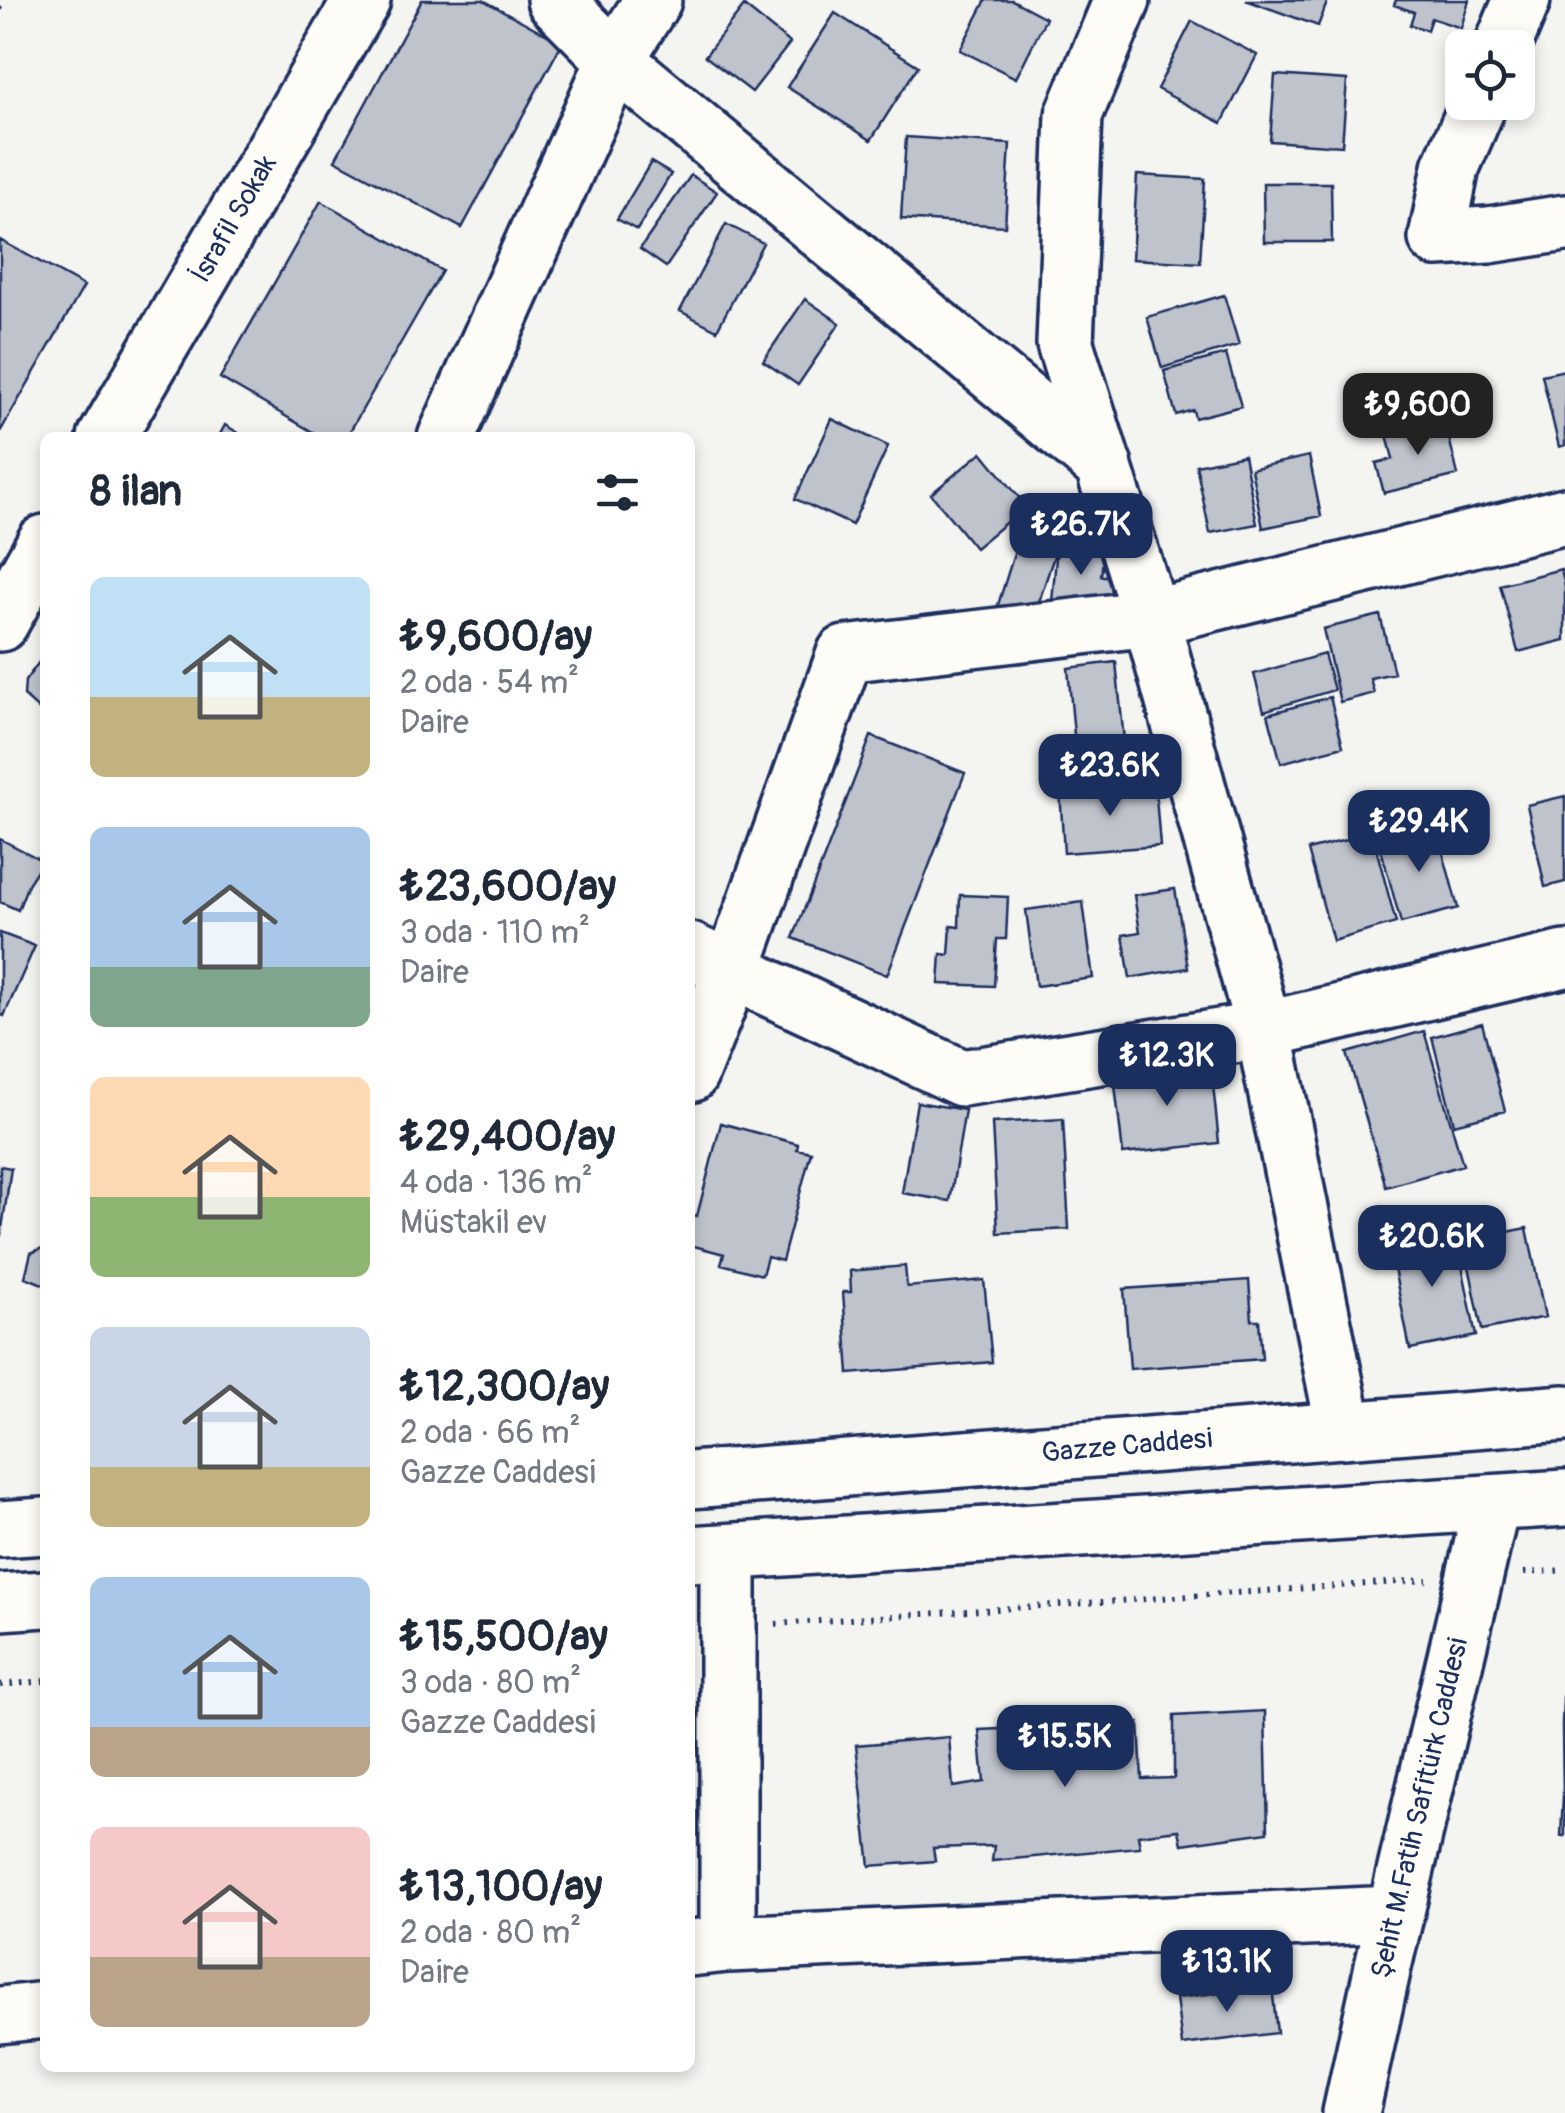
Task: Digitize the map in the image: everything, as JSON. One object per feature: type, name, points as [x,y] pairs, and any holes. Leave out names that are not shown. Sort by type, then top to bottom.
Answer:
[{"type":"street","name":"İsrafil Sokak","points":[[110,432],[362,0]]},
{"type":"street","points":[[555,0],[615,60],[1104,466]]},
{"type":"street","points":[[449,432],[615,60],[653,0]]},
{"type":"street","points":[[1122,0],[1074,115],[1065,344],[1151,618],[1264,1030],[1344,1428]]},
{"type":"street","points":[[1510,30],[1522,0]]},
{"type":"street","points":[[1471,120],[1451,167],[1437,238],[1489,235],[1565,223]]},
{"type":"street","points":[[695,1047],[711,961],[845,654],[1151,618],[1565,516]]},
{"type":"street","points":[[711,961],[962,1078],[1264,1030],[1565,959]]},
{"type":"street","name":"Gazze Caddesi","points":[[695,1480],[1565,1413]]},
{"type":"street","points":[[1395,1914],[709,1946],[728,1628],[709,1553],[1565,1498]]},
{"type":"street","name":"Şehit M.Fatih Safitürk Caddesi","points":[[1351,2113],[1492,1503]]},
{"type":"street","points":[[0,1529],[40,1526]]},
{"type":"street","points":[[0,1602],[40,1599]]},
{"type":"street","points":[[0,2015],[40,2011]]},
{"type":"path","points":[[0,9],[4,0]]},
{"type":"path","points":[[728,1628],[1565,1570]]},
{"type":"path","points":[[0,1685],[40,1682]]},
{"type":"shaded area","points":[[1279,1949],[1283,2005],[1185,2019],[1181,1959]]},
{"type":"building","points":[[422,0],[483,0],[562,43],[462,228],[335,160]]},
{"type":"building","points":[[986,0],[1012,0],[1046,18],[1016,78],[960,50]]},
{"type":"building","points":[[1246,0],[1328,0],[1318,26]]},
{"type":"building","points":[[1396,0],[1469,0],[1461,28],[1431,18],[1427,30],[1410,25],[1414,12],[1394,5]]},
{"type":"building","points":[[744,6],[790,43],[752,92],[705,56]]},
{"type":"building","points":[[835,13],[918,66],[871,140],[787,87]]},
{"type":"building","points":[[1192,21],[1257,55],[1222,123],[1157,89]]},
{"type":"building","points":[[1275,75],[1347,80],[1342,146],[1270,141]]},
{"type":"building","points":[[906,137],[1010,144],[1005,226],[901,219]]},
{"type":"building","points":[[651,162],[671,174],[637,230],[617,219]]},
{"type":"building","points":[[691,175],[717,192],[666,267],[640,249]]},
{"type":"building","points":[[1137,175],[1205,179],[1200,263],[1132,259]]},
{"type":"building","points":[[1263,183],[1331,183],[1332,242],[1264,242]]},
{"type":"building","points":[[321,201],[442,271],[349,432],[313,432],[220,378]]},
{"type":"building","points":[[726,224],[763,243],[717,330],[680,311]]},
{"type":"building","points":[[0,240],[84,286],[0,432]]},
{"type":"building","points":[[1224,295],[1239,345],[1162,368],[1147,317]]},
{"type":"building","points":[[805,299],[840,323],[798,385],[763,361]]},
{"type":"building","points":[[1226,354],[1241,406],[1195,418],[1193,410],[1176,415],[1164,371]]},
{"type":"building","points":[[1565,370],[1565,445],[1559,447],[1542,375]]},
{"type":"building","points":[[832,419],[888,446],[852,525],[795,499]]},
{"type":"building","points":[[1445,421],[1458,475],[1384,493],[1376,463],[1393,459],[1387,435]]},
{"type":"building","points":[[982,452],[1026,506],[975,548],[931,494]]},
{"type":"building","points":[[1244,455],[1257,524],[1210,533],[1196,465]]},
{"type":"building","points":[[1309,456],[1321,516],[1263,528],[1251,469]]},
{"type":"building","points":[[1019,538],[1056,550],[1034,617],[998,605]]},
{"type":"building","points":[[1057,547],[1104,551],[1101,576],[1112,576],[1109,608],[1052,602]]},
{"type":"building","points":[[1561,569],[1565,586],[1565,640],[1518,652],[1500,585]]},
{"type":"building","points":[[1380,615],[1394,673],[1370,678],[1374,693],[1340,702],[1323,629]]},
{"type":"building","points":[[1324,654],[1334,690],[1264,711],[1254,674]]},
{"type":"building","points":[[40,661],[40,710],[24,696],[25,681]]},
{"type":"building","points":[[1116,662],[1124,741],[1075,746],[1068,668]]},
{"type":"building","points":[[1330,697],[1343,746],[1281,763],[1268,714]]},
{"type":"building","points":[[871,736],[965,773],[887,975],[793,938]]},
{"type":"building","points":[[1155,784],[1160,846],[1064,853],[1060,791]]},
{"type":"building","points":[[1565,796],[1565,882],[1545,887],[1527,805]]},
{"type":"building","points":[[1436,827],[1458,908],[1401,923],[1379,842]]},
{"type":"building","points":[[1372,833],[1396,923],[1333,941],[1308,850]]},
{"type":"building","points":[[0,839],[40,859],[40,866],[18,910],[0,902]]},
{"type":"building","points":[[1175,889],[1188,968],[1130,978],[1123,935],[1140,932],[1134,895]]},
{"type":"building","points":[[960,895],[1008,897],[1006,939],[997,939],[994,986],[939,984],[941,954],[949,955],[951,926],[959,927]]},
{"type":"building","points":[[1083,902],[1093,978],[1036,986],[1026,910]]},
{"type":"building","points":[[0,933],[35,946],[4,1016],[0,1014]]},
{"type":"building","points":[[1482,1023],[1505,1111],[1454,1124],[1432,1037]]},
{"type":"building","points":[[1424,1031],[1463,1165],[1386,1187],[1347,1053]]},
{"type":"building","points":[[1211,1065],[1219,1143],[1123,1154],[1114,1076]]},
{"type":"building","points":[[917,1102],[965,1110],[950,1201],[902,1193]]},
{"type":"building","points":[[1063,1119],[1069,1229],[998,1233],[992,1123]]},
{"type":"building","points":[[721,1123],[798,1144],[797,1149],[811,1152],[782,1261],[767,1257],[762,1275],[721,1264],[724,1254],[695,1246],[697,1216]]},
{"type":"building","points":[[0,1166],[11,1168],[1,1235],[0,1235]]},
{"type":"building","points":[[1527,1228],[1545,1317],[1482,1330],[1464,1241]]},
{"type":"building","points":[[1455,1230],[1476,1336],[1410,1349],[1389,1243]]},
{"type":"building","points":[[40,1249],[40,1283],[25,1277],[31,1253]]},
{"type":"building","points":[[905,1266],[907,1287],[984,1280],[992,1362],[849,1374],[843,1292],[851,1292],[850,1271]]},
{"type":"building","points":[[1249,1280],[1252,1320],[1259,1320],[1262,1359],[1130,1369],[1124,1289]]},
{"type":"building","points":[[1565,1647],[1565,1836],[1561,1836],[1562,1725]]},
{"type":"building","points":[[1265,1711],[1268,1832],[1182,1844],[1179,1830],[1138,1835],[1140,1847],[992,1861],[994,1846],[933,1848],[935,1861],[870,1866],[856,1745],[949,1737],[953,1787],[984,1782],[979,1730],[1139,1723],[1142,1779],[1174,1778],[1174,1716]]},
{"type":"building","points":[[1272,1986],[1277,2033],[1182,2045],[1176,1998]]}]
